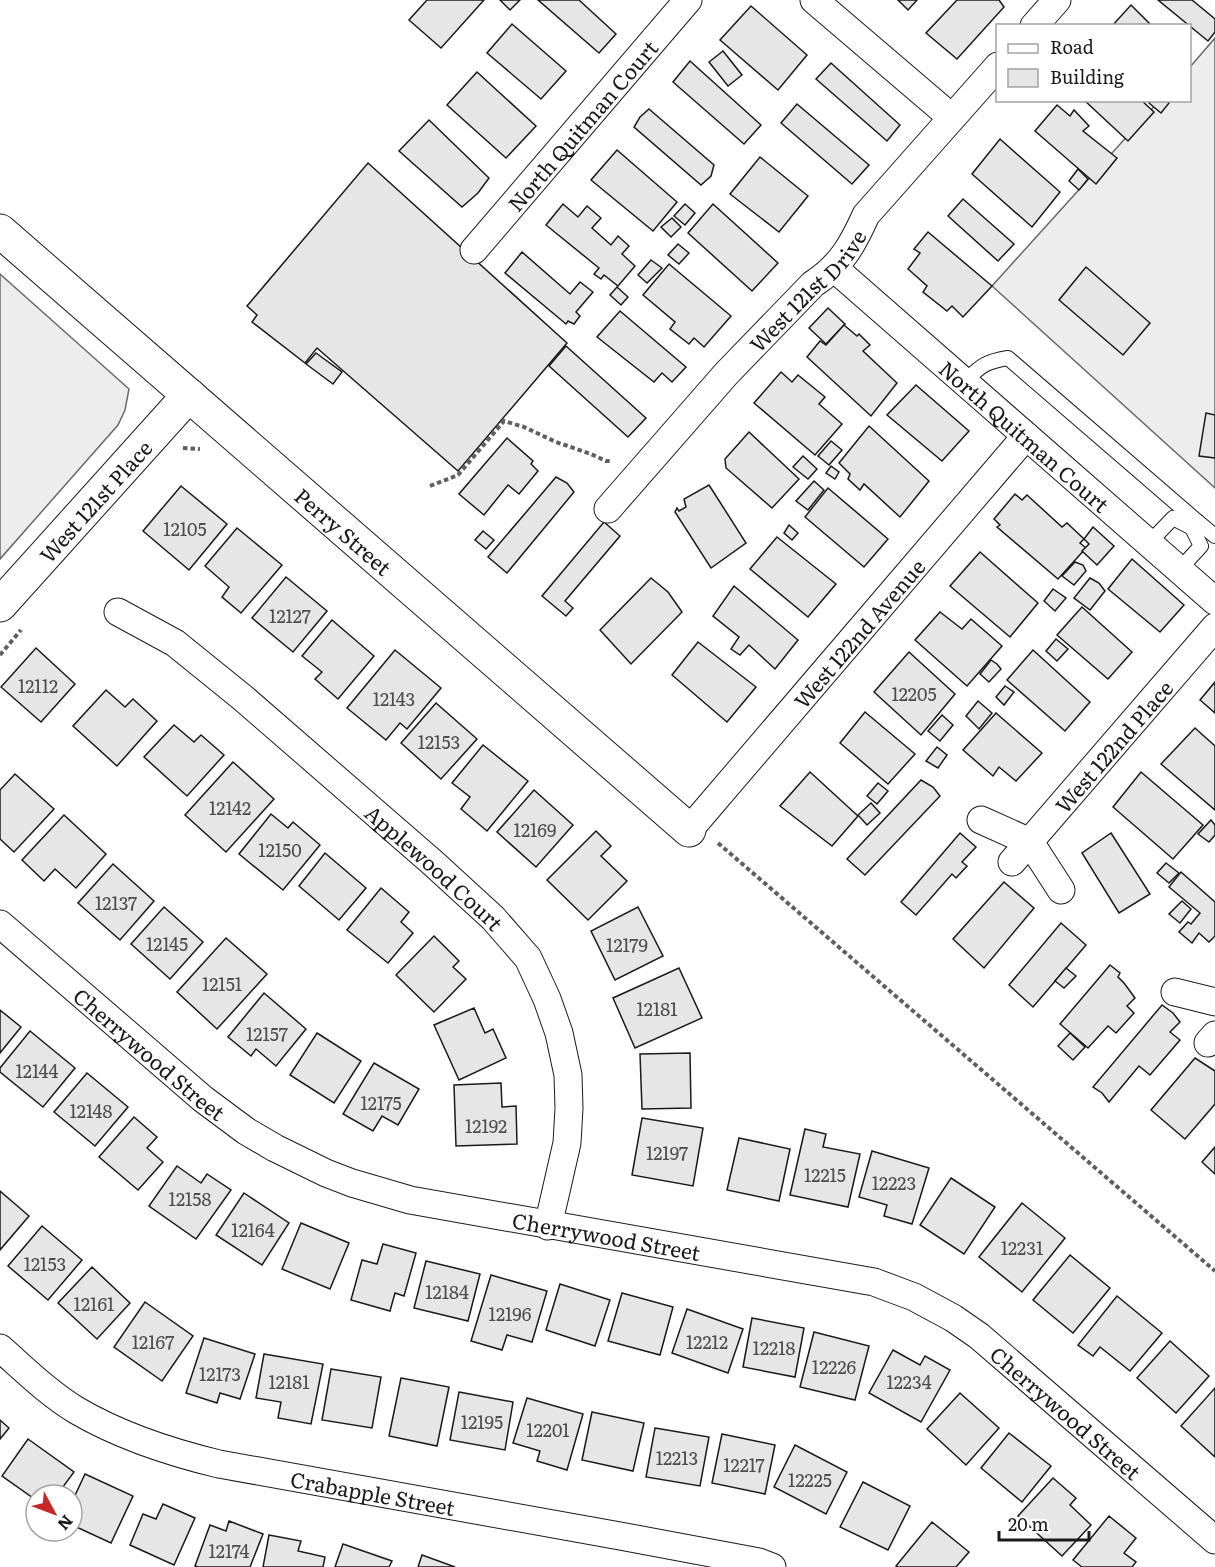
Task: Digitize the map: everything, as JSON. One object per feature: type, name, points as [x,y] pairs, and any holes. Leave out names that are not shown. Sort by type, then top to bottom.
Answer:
[{"type":"street","name":"North Quitman Court","points":[[474,250],[688,0]]},
{"type":"street","points":[[814,0],[951,117]]},
{"type":"street","points":[[1036,24],[1057,0]]},
{"type":"street","name":"West 121st Drive","points":[[608,509],[726,374],[813,284],[826,276],[841,261],[856,238],[866,215],[996,68]]},
{"type":"street","name":"Perry Street","points":[[0,231],[703,836]]},
{"type":"street","name":"North Quitman Court","points":[[834,268],[1215,601]]},
{"type":"street","name":"West 121st Place","points":[[0,605],[189,395]]},
{"type":"street","name":"West 122nd Avenue","points":[[703,836],[1026,436]]},
{"type":"street","name":"Applewood Court","points":[[118,612],[175,643],[243,698],[433,863],[493,918],[528,958],[548,999],[559,1033],[568,1075],[567,1143],[548,1226]]},
{"type":"street","name":"West 122nd Place","points":[[1012,862],[1215,627]]},
{"type":"street","points":[[981,820],[1030,842],[1061,891]]},
{"type":"street","name":"Cherrywood Street","points":[[0,924],[203,1100],[246,1131],[275,1148],[352,1184],[410,1200],[548,1226],[874,1282],[914,1297],[953,1318],[979,1336],[1215,1540]]},
{"type":"street","points":[[1175,992],[1215,1002]]},
{"type":"street","name":"Crabapple Street","points":[[0,1348],[46,1388],[76,1409],[125,1435],[182,1455],[219,1464],[759,1562],[772,1567]]},
{"type":"lane","points":[[964,382],[981,366],[1008,358],[1195,525],[1201,546],[1179,570]]},
{"type":"lane","points":[[1149,543],[1173,518],[1195,525],[1215,536]]},
{"type":"path","points":[[430,486],[459,475],[504,421],[606,461],[614,461]]},
{"type":"path","points":[[181,448],[198,448],[214,454],[231,431]]},
{"type":"path","points":[[0,655],[22,629]]},
{"type":"path","points":[[703,836],[1215,1272]]},
{"type":"shaded area","points":[[1215,38],[1215,488],[992,286],[1158,102],[1191,102],[1191,66]]},
{"type":"shaded area","points":[[0,274],[129,389],[125,410],[118,425],[0,559]]},
{"type":"building","points":[[427,0],[484,0],[441,48],[409,20]]},
{"type":"building","points":[[500,0],[520,0],[510,10]]},
{"type":"building","points":[[538,0],[579,0],[616,34],[599,53]]},
{"type":"building","points":[[898,0],[917,0],[908,10]]},
{"type":"building","points":[[957,0],[999,0],[1004,7],[957,59],[926,33]]},
{"type":"building","points":[[1158,0],[1192,0],[1215,19],[1215,32],[1208,41],[1191,27],[1191,24],[1187,24]]},
{"type":"building","points":[[1131,5],[1150,24],[1114,24]]},
{"type":"building","points":[[751,6],[807,55],[778,90],[720,40]]},
{"type":"building","points":[[512,24],[566,71],[541,99],[487,53]]},
{"type":"building","points":[[723,51],[742,75],[728,86],[709,62]]},
{"type":"building","points":[[690,61],[761,125],[744,144],[673,82]]},
{"type":"building","points":[[831,63],[900,125],[887,141],[816,79]]},
{"type":"building","points":[[477,72],[536,126],[506,158],[447,105]]},
{"type":"building","points":[[1086,102],[1143,102],[1154,112],[1128,141]]},
{"type":"building","points":[[1168,102],[1169,103],[1161,113],[1149,103]]},
{"type":"building","points":[[797,104],[869,165],[852,184],[781,123]]},
{"type":"building","points":[[1057,105],[1070,116],[1074,110],[1089,126],[1083,131],[1117,158],[1096,184],[1035,131]]},
{"type":"building","points":[[649,109],[714,165],[711,176],[701,185],[634,127]]},
{"type":"building","points":[[429,120],[489,178],[478,193],[462,207],[399,151]]},
{"type":"building","points":[[1000,139],[1060,192],[1032,227],[972,174]]},
{"type":"building","points":[[617,150],[677,202],[653,231],[591,180]]},
{"type":"building","points":[[760,157],[808,196],[779,232],[730,194]]},
{"type":"building","points":[[368,163],[567,343],[458,471],[317,348],[305,363],[252,322],[257,315],[247,306]]},
{"type":"building","points":[[1078,169],[1088,179],[1079,190],[1069,181]]},
{"type":"building","points":[[963,199],[1014,244],[998,261],[948,216]]},
{"type":"building","points":[[563,204],[578,217],[587,206],[601,218],[592,228],[611,245],[618,236],[629,246],[622,254],[635,266],[618,286],[604,275],[601,279],[594,274],[599,268],[546,225]]},
{"type":"building","points":[[685,204],[695,213],[685,225],[674,216]]},
{"type":"building","points":[[713,204],[778,263],[752,291],[688,233]]},
{"type":"building","points":[[672,218],[681,227],[671,237],[661,227]]},
{"type":"building","points":[[928,232],[992,286],[963,317],[952,306],[947,311],[923,292],[927,286],[908,269],[920,253],[914,249]]},
{"type":"building","points":[[678,244],[689,253],[679,264],[668,255]]},
{"type":"building","points":[[522,252],[570,294],[580,282],[593,292],[576,312],[580,316],[574,324],[568,321],[566,324],[505,273]]},
{"type":"building","points":[[651,260],[662,268],[647,283],[638,275]]},
{"type":"building","points":[[669,264],[731,316],[704,347],[694,338],[689,344],[670,329],[675,322],[643,295]]},
{"type":"building","points":[[1086,267],[1150,323],[1123,355],[1059,300]]},
{"type":"building","points":[[617,287],[628,297],[621,305],[610,295]]},
{"type":"building","points":[[828,308],[845,324],[826,344],[809,328]]},
{"type":"building","points":[[620,311],[686,367],[672,382],[662,373],[654,382],[597,337]]},
{"type":"building","points":[[844,325],[857,336],[859,334],[870,345],[863,351],[897,383],[871,416],[807,357],[820,341],[826,345]]},
{"type":"building","points":[[566,346],[646,418],[628,437],[549,366]]},
{"type":"building","points":[[316,353],[342,372],[333,384],[306,364]]},
{"type":"building","points":[[781,372],[792,382],[798,375],[825,397],[819,404],[842,424],[815,455],[754,403]]},
{"type":"building","points":[[916,385],[969,431],[942,461],[887,415]]},
{"type":"building","points":[[1206,413],[1215,415],[1215,458],[1199,456]]},
{"type":"building","points":[[869,426],[929,481],[900,517],[864,484],[860,490],[848,479],[850,474],[839,463]]},
{"type":"building","points":[[749,432],[799,479],[772,508],[726,468],[725,459]]},
{"type":"building","points":[[507,438],[533,461],[531,464],[538,471],[519,494],[508,485],[484,515],[459,494]]},
{"type":"building","points":[[831,441],[842,450],[829,465],[818,456]]},
{"type":"building","points":[[803,456],[817,469],[808,479],[793,467]]},
{"type":"building","points":[[831,466],[839,472],[835,479],[826,473]]},
{"type":"building","points":[[556,477],[567,483],[574,492],[507,573],[488,557]]},
{"type":"building","points":[[814,481],[824,490],[808,510],[796,501]]},
{"type":"building","points":[[709,485],[746,543],[711,568],[675,512],[677,508],[679,511],[686,507],[684,499]]},
{"type":"building","points":[[181,486],[227,524],[189,570],[143,531]]},
{"type":"building","points":[[828,488],[888,539],[864,567],[805,517]]},
{"type":"building","points":[[1015,494],[1022,500],[1027,495],[1062,527],[1067,523],[1084,539],[1080,543],[1086,548],[1058,579],[997,527],[1000,525],[994,519]]},
{"type":"building","points":[[604,522],[620,536],[565,601],[573,608],[566,616],[542,596]]},
{"type":"building","points":[[789,525],[798,533],[792,540],[784,533]]},
{"type":"building","points":[[1093,527],[1114,546],[1097,565],[1082,551],[1089,544],[1084,539]]},
{"type":"building","points":[[237,528],[282,565],[241,613],[222,597],[229,587],[205,566]]},
{"type":"building","points":[[483,531],[494,540],[486,549],[475,540]]},
{"type":"building","points":[[777,537],[836,584],[808,617],[750,569]]},
{"type":"building","points":[[980,552],[1038,603],[1010,637],[950,586]]},
{"type":"building","points":[[1132,559],[1184,605],[1160,632],[1108,589]]},
{"type":"building","points":[[1075,562],[1083,565],[1086,571],[1074,585],[1062,576]]},
{"type":"building","points":[[286,577],[327,611],[293,652],[252,618]]},
{"type":"building","points":[[651,578],[668,592],[682,612],[631,664],[600,630]]},
{"type":"building","points":[[1090,578],[1099,583],[1105,591],[1090,610],[1074,598]]},
{"type":"building","points":[[734,586],[798,640],[775,669],[749,645],[740,655],[731,649],[739,637],[713,616]]},
{"type":"building","points":[[1053,589],[1066,598],[1055,611],[1044,601]]},
{"type":"building","points":[[1082,607],[1132,652],[1108,679],[1057,635]]},
{"type":"building","points":[[940,612],[962,629],[971,619],[1002,646],[967,686],[915,640]]},
{"type":"building","points":[[332,620],[374,656],[338,699],[315,679],[322,672],[302,656]]},
{"type":"building","points":[[1056,639],[1068,649],[1057,661],[1046,651]]},
{"type":"building","points":[[698,642],[756,687],[727,722],[672,675]]},
{"type":"building","points":[[36,648],[75,684],[41,722],[1,687]]},
{"type":"building","points":[[395,650],[441,688],[407,729],[400,723],[386,740],[347,708]]},
{"type":"building","points":[[1033,650],[1090,702],[1065,731],[1007,680]]},
{"type":"building","points":[[909,652],[955,694],[921,735],[874,692]]},
{"type":"building","points":[[991,660],[1001,669],[989,682],[980,674]]},
{"type":"building","points":[[1215,682],[1215,713],[1200,700]]},
{"type":"building","points":[[1005,686],[1014,692],[1004,705],[996,697]]},
{"type":"building","points":[[106,690],[125,707],[133,699],[157,721],[117,766],[73,726]]},
{"type":"building","points":[[978,701],[992,713],[979,729],[966,716]]},
{"type":"building","points":[[436,703],[477,739],[441,779],[401,743]]},
{"type":"building","points":[[865,712],[915,754],[888,784],[840,743]]},
{"type":"building","points":[[996,713],[1042,753],[1016,781],[999,767],[993,776],[963,750]]},
{"type":"building","points":[[942,715],[953,725],[940,741],[928,731]]},
{"type":"building","points":[[174,725],[194,742],[201,735],[224,755],[187,796],[144,757]]},
{"type":"building","points":[[1195,728],[1215,746],[1215,810],[1161,764]]},
{"type":"building","points":[[483,745],[528,781],[487,831],[461,809],[470,797],[452,783]]},
{"type":"building","points":[[937,747],[947,755],[938,768],[926,761]]},
{"type":"building","points":[[233,762],[274,799],[226,852],[185,815]]},
{"type":"building","points":[[810,772],[858,816],[832,846],[780,806]]},
{"type":"building","points":[[1141,772],[1203,825],[1173,859],[1113,807]]},
{"type":"building","points":[[15,774],[54,809],[14,852],[0,839],[0,790]]},
{"type":"building","points":[[921,780],[933,787],[940,796],[865,875],[847,859]]},
{"type":"building","points":[[878,783],[888,791],[877,804],[867,796]]},
{"type":"building","points":[[534,790],[573,825],[536,867],[497,832]]},
{"type":"building","points":[[871,803],[880,813],[867,825],[858,815]]},
{"type":"building","points":[[271,814],[288,828],[293,822],[320,845],[283,890],[239,854]]},
{"type":"building","points":[[64,815],[106,854],[76,888],[55,869],[44,881],[22,860]]},
{"type":"building","points":[[1211,820],[1215,825],[1215,835],[1209,842],[1198,834]]},
{"type":"building","points":[[596,831],[611,846],[601,856],[627,881],[588,920],[547,880]]},
{"type":"building","points":[[960,833],[976,847],[962,862],[967,866],[956,878],[952,874],[916,915],[901,902]]},
{"type":"building","points":[[1111,833],[1150,894],[1119,913],[1082,853]]},
{"type":"building","points":[[325,853],[366,888],[339,920],[299,886]]},
{"type":"building","points":[[1166,863],[1179,873],[1169,883],[1157,873]]},
{"type":"building","points":[[113,864],[154,901],[120,940],[78,903]]},
{"type":"building","points":[[1181,872],[1215,902],[1215,936],[1209,942],[1199,933],[1192,943],[1179,932],[1188,922],[1191,924],[1200,913],[1169,887]]},
{"type":"building","points":[[1004,882],[1034,908],[984,968],[953,939]]},
{"type":"building","points":[[381,888],[409,912],[401,922],[413,933],[388,963],[347,930]]},
{"type":"building","points":[[1182,901],[1191,909],[1180,923],[1169,914]]},
{"type":"building","points":[[164,907],[203,942],[170,979],[131,944]]},
{"type":"building","points":[[638,907],[663,956],[615,980],[591,931]]},
{"type":"building","points":[[1061,923],[1086,945],[1033,1007],[1009,985]]},
{"type":"building","points":[[434,936],[459,961],[453,967],[466,979],[434,1012],[396,975]]},
{"type":"building","points":[[226,938],[267,974],[217,1029],[177,992]]},
{"type":"building","points":[[1110,965],[1120,973],[1118,977],[1135,998],[1127,1006],[1134,1013],[1116,1033],[1108,1026],[1088,1048],[1060,1024]]},
{"type":"building","points":[[679,968],[702,1018],[635,1048],[613,998]]},
{"type":"building","points":[[1066,968],[1076,976],[1064,988],[1055,981]]},
{"type":"building","points":[[264,993],[306,1029],[276,1066],[256,1049],[251,1056],[228,1037]]},
{"type":"building","points":[[1162,1005],[1180,1022],[1170,1032],[1180,1040],[1150,1075],[1139,1066],[1109,1102],[1093,1087]]},
{"type":"building","points":[[474,1008],[485,1033],[493,1029],[506,1058],[459,1080],[434,1025]]},
{"type":"building","points":[[0,1010],[21,1027],[0,1053]]},
{"type":"building","points":[[30,1031],[75,1068],[43,1107],[0,1072],[0,1068]]},
{"type":"building","points":[[317,1033],[361,1061],[334,1103],[290,1075]]},
{"type":"building","points":[[1070,1033],[1085,1047],[1073,1060],[1058,1046]]},
{"type":"building","points":[[690,1053],[691,1108],[642,1109],[640,1054]]},
{"type":"building","points":[[1195,1058],[1215,1071],[1215,1104],[1185,1139],[1151,1110]]},
{"type":"building","points":[[374,1063],[419,1089],[398,1125],[382,1116],[373,1131],[343,1114]]},
{"type":"building","points":[[87,1073],[128,1107],[95,1146],[54,1112]]},
{"type":"building","points":[[501,1083],[502,1107],[516,1106],[517,1144],[456,1146],[454,1085]]},
{"type":"building","points":[[134,1117],[157,1137],[147,1148],[163,1162],[138,1190],[99,1157]]},
{"type":"building","points":[[642,1118],[703,1128],[693,1186],[632,1175]]},
{"type":"building","points":[[805,1129],[826,1134],[823,1147],[860,1154],[848,1207],[790,1195]]},
{"type":"building","points":[[739,1138],[790,1149],[779,1201],[727,1190]]},
{"type":"building","points":[[1215,1147],[1215,1174],[1202,1162]]},
{"type":"building","points":[[872,1151],[929,1168],[912,1224],[884,1216],[887,1205],[859,1197]]},
{"type":"building","points":[[177,1166],[201,1183],[207,1174],[231,1190],[196,1239],[149,1206]]},
{"type":"building","points":[[951,1178],[995,1207],[964,1254],[920,1225]]},
{"type":"building","points":[[0,1191],[29,1216],[0,1250]]},
{"type":"building","points":[[244,1193],[289,1223],[262,1265],[216,1235]]},
{"type":"building","points":[[1022,1203],[1065,1238],[1022,1292],[979,1257]]},
{"type":"building","points":[[301,1223],[349,1243],[330,1289],[282,1269]]},
{"type":"building","points":[[42,1226],[82,1260],[48,1300],[8,1266]]},
{"type":"building","points":[[383,1244],[416,1253],[404,1296],[395,1293],[390,1311],[351,1300],[362,1260],[377,1264]]},
{"type":"building","points":[[1070,1255],[1110,1288],[1073,1333],[1033,1300]]},
{"type":"building","points":[[426,1261],[480,1274],[468,1321],[414,1308]]},
{"type":"building","points":[[92,1267],[130,1303],[97,1339],[58,1303]]},
{"type":"building","points":[[491,1275],[547,1291],[532,1342],[507,1335],[502,1350],[471,1341]]},
{"type":"building","points":[[560,1284],[610,1300],[595,1346],[546,1330]]},
{"type":"building","points":[[622,1293],[673,1307],[660,1355],[608,1341]]},
{"type":"building","points":[[1117,1296],[1162,1333],[1130,1371],[1100,1347],[1093,1356],[1078,1345]]},
{"type":"building","points":[[145,1302],[193,1336],[162,1381],[114,1347]]},
{"type":"building","points":[[687,1309],[743,1329],[728,1373],[672,1353]]},
{"type":"building","points":[[752,1318],[804,1328],[795,1377],[743,1367]]},
{"type":"building","points":[[814,1332],[869,1346],[855,1400],[800,1387]]},
{"type":"building","points":[[204,1338],[255,1354],[240,1399],[220,1393],[217,1403],[186,1393]]},
{"type":"building","points":[[1170,1341],[1209,1376],[1176,1413],[1137,1378]]},
{"type":"building","points":[[893,1350],[920,1365],[925,1356],[950,1370],[921,1422],[869,1393]]},
{"type":"building","points":[[264,1354],[323,1364],[311,1424],[278,1418],[281,1402],[256,1398]]},
{"type":"building","points":[[331,1369],[381,1377],[372,1428],[322,1420]]},
{"type":"building","points":[[401,1378],[449,1387],[437,1446],[389,1436]]},
{"type":"building","points":[[1215,1388],[1215,1457],[1181,1426]]},
{"type":"building","points":[[459,1392],[513,1402],[505,1450],[450,1440]]},
{"type":"building","points":[[960,1393],[999,1428],[966,1465],[927,1429]]},
{"type":"building","points":[[527,1398],[583,1414],[567,1470],[537,1461],[540,1451],[513,1443]]},
{"type":"building","points":[[592,1412],[644,1423],[633,1471],[582,1460]]},
{"type":"building","points":[[0,1420],[9,1428],[0,1439]]},
{"type":"building","points":[[655,1428],[709,1437],[700,1486],[646,1477]]},
{"type":"building","points":[[1009,1433],[1051,1466],[1022,1502],[981,1468]]},
{"type":"building","points":[[722,1434],[775,1445],[765,1494],[712,1483]]},
{"type":"building","points":[[28,1439],[74,1472],[66,1483],[24,1483],[24,1492],[2,1476]]},
{"type":"building","points":[[795,1445],[847,1472],[826,1514],[774,1487]]},
{"type":"building","points":[[85,1474],[133,1496],[111,1543],[84,1531],[84,1483],[81,1483]]},
{"type":"building","points":[[1053,1478],[1076,1498],[1070,1505],[1091,1525],[1062,1556],[1018,1516]]},
{"type":"building","points":[[863,1482],[910,1506],[888,1550],[840,1527]]},
{"type":"building","points":[[163,1504],[195,1518],[174,1565],[130,1545],[143,1514],[156,1519]]},
{"type":"building","points":[[1109,1516],[1136,1538],[1124,1553],[1136,1562],[1132,1567],[1082,1567],[1073,1560]]},
{"type":"building","points":[[229,1521],[263,1534],[250,1567],[195,1566],[210,1525],[226,1531]]},
{"type":"building","points":[[932,1522],[969,1552],[956,1567],[896,1566]]},
{"type":"building","points":[[269,1535],[301,1541],[298,1551],[325,1557],[323,1567],[263,1567]]},
{"type":"building","points":[[343,1544],[392,1561],[389,1567],[335,1567]]},
{"type":"building","points":[[422,1555],[455,1567],[418,1567]]}]
